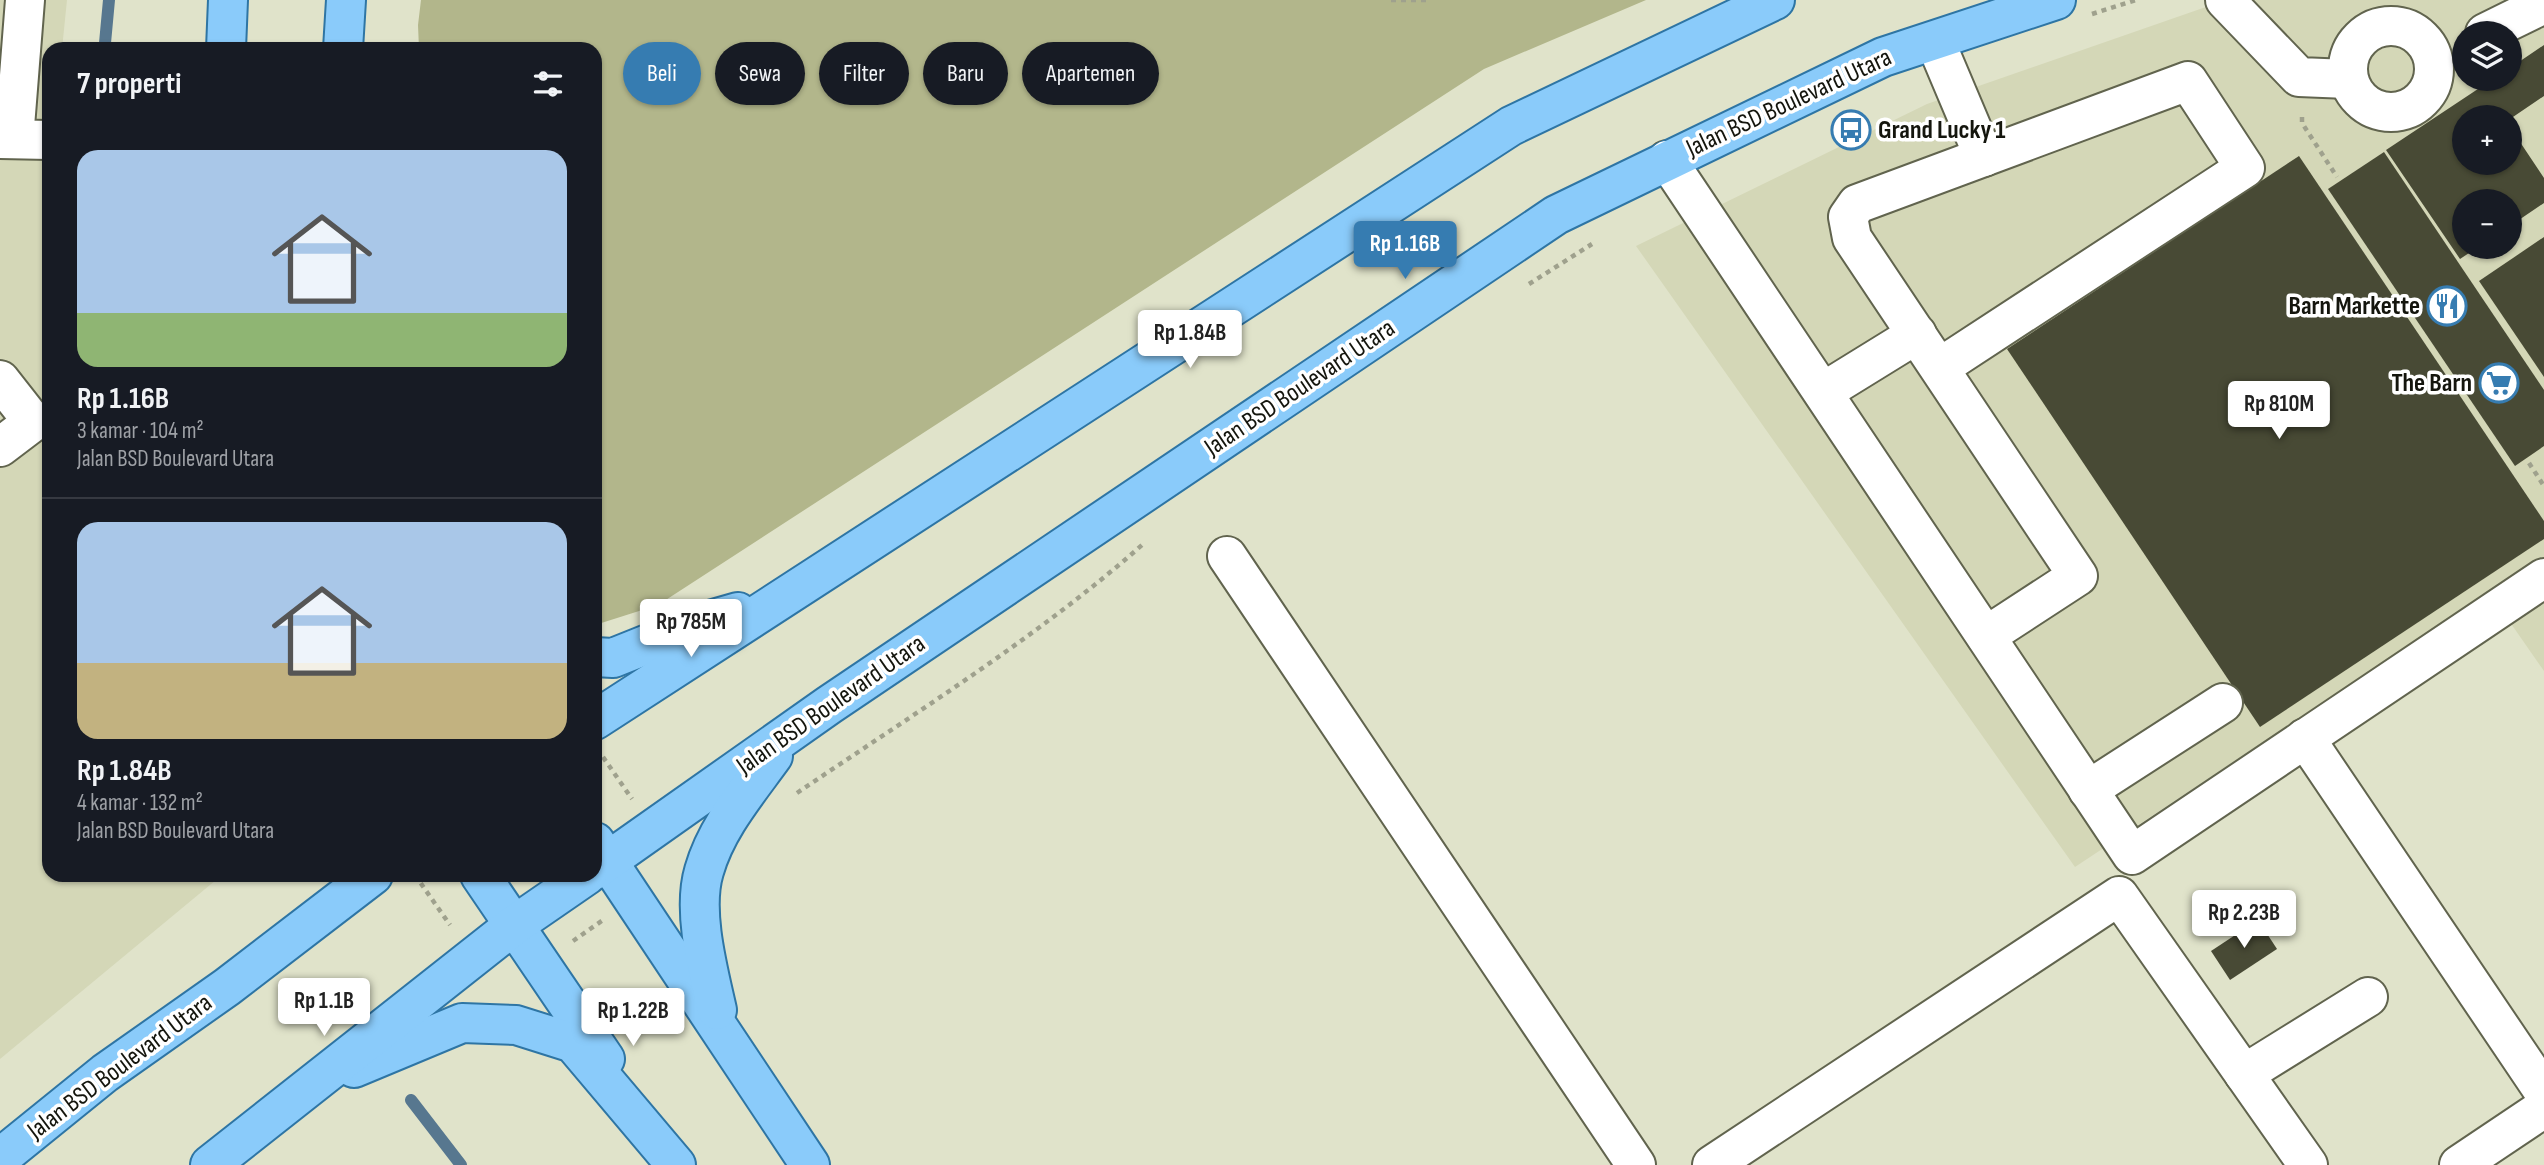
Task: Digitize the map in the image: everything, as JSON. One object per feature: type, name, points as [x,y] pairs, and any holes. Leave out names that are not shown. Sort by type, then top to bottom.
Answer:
[{"type":"main road","points":[[226,42],[228,0]]},
{"type":"main road","points":[[343,42],[346,0]]},
{"type":"main road","points":[[602,715],[1511,126],[1775,0]]},
{"type":"main road","name":"Jalan BSD Boulevard Utara","points":[[602,858],[1556,215],[1883,57],[1935,41],[2071,8]]},
{"type":"main road","points":[[602,657],[613,658],[703,622],[783,599]]},
{"type":"main road","points":[[722,1033],[704,947],[701,900],[704,872],[725,823],[791,732]]},
{"type":"main road","points":[[602,868],[633,899],[810,1165]]},
{"type":"main road","points":[[227,987],[322,882]]},
{"type":"main road","name":"Jalan BSD Boulevard Utara","points":[[0,1158],[105,1073],[227,987],[364,882]]},
{"type":"main road","points":[[485,882],[676,1165]]},
{"type":"main road","name":"Jalan BSD Boulevard Utara","points":[[210,1165],[570,882]]},
{"type":"main road","points":[[312,1086],[463,1023],[516,1025],[573,1043],[676,1165]]},
{"type":"lane","points":[[2225,0],[2300,77],[2348,79]]},
{"type":"lane","points":[[2509,21],[2544,4]]},
{"type":"lane","points":[[16,16],[21,140]]},
{"type":"lane","points":[[2394,25],[2449,51],[2432,86],[2414,106],[2388,113],[2363,103],[2348,79],[2350,52],[2368,32],[2394,25]]},
{"type":"lane","points":[[1935,41],[1984,157]]},
{"type":"lane","points":[[1939,368],[2245,168],[2188,81],[1857,204],[1848,216],[1852,238],[2078,576],[1986,636]]},
{"type":"lane","points":[[1667,160],[2132,855],[2544,578]]},
{"type":"lane","points":[[1823,392],[1917,334]]},
{"type":"lane","points":[[0,380],[41,420],[0,447]]},
{"type":"lane","points":[[1227,556],[1636,1165]]},
{"type":"lane","points":[[2088,790],[2223,703]]},
{"type":"lane","points":[[2305,738],[2544,1092]]},
{"type":"lane","points":[[1712,1165],[2119,896],[2308,1165]]},
{"type":"lane","points":[[2244,1074],[2368,997]]},
{"type":"lane","points":[[2459,1165],[2544,1108]]},
{"type":"path","points":[[1391,0],[1428,0]]},
{"type":"path","points":[[2071,8],[2136,0]]},
{"type":"path","points":[[2300,77],[2302,122],[2337,177]]},
{"type":"path","points":[[1521,289],[1601,239]]},
{"type":"path","points":[[2529,463],[2544,486]]},
{"type":"path","points":[[793,796],[962,681],[1107,576],[1143,544]]},
{"type":"path","points":[[540,964],[633,899]]},
{"type":"shaded area","points":[[0,0],[67,0],[63,42],[42,42],[42,882],[214,882],[0,1059]]},
{"type":"shaded area","points":[[421,0],[1646,0],[1484,69],[658,605],[602,623],[602,42],[419,42]]},
{"type":"shaded area","points":[[2240,0],[2544,0],[2544,671],[2489,592],[2075,867],[1636,246],[1927,104],[2203,8]]},
{"type":"building","points":[[2544,45],[2544,96],[2522,111],[2522,105],[2454,105],[2475,91],[2522,91],[2522,60]]},
{"type":"building","points":[[2452,106],[2452,175],[2522,175],[2522,145],[2544,178],[2544,203],[2522,218],[2522,189],[2452,189],[2452,247],[2386,150]]},
{"type":"building","points":[[2384,152],[2452,253],[2452,259],[2456,259],[2544,390],[2544,446],[2515,466],[2328,189]]},
{"type":"building","points":[[2299,156],[2544,521],[2544,539],[2260,727],[2007,349]]},
{"type":"building","points":[[2544,237],[2544,377],[2479,281],[2512,259],[2522,259],[2522,252]]},
{"type":"building","points":[[2258,920],[2277,949],[2230,980],[2211,951]]},
{"type":"waterway","points":[[105,42],[109,0]]},
{"type":"waterway","points":[[411,1100],[461,1165]]},
{"type":"place","name":"Grand Lucky 1","points":[[1851,130]]},
{"type":"place","name":"Barn Markette","points":[[2447,306]]},
{"type":"place","name":"The Barn","points":[[2499,383]]}]
